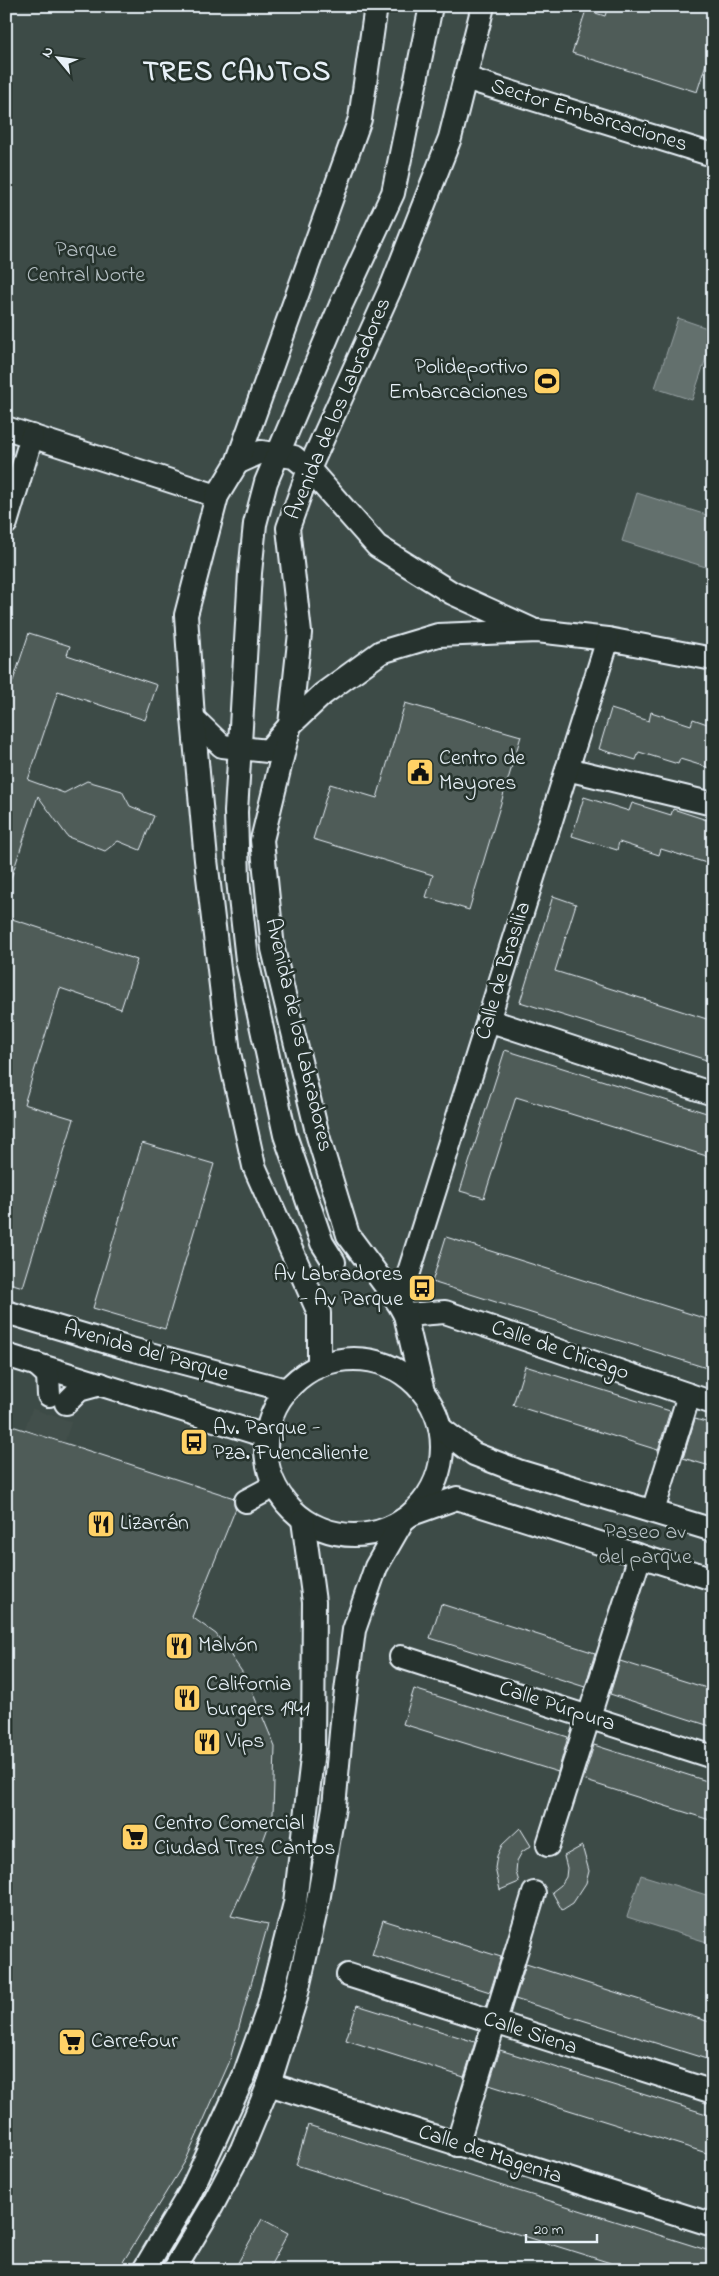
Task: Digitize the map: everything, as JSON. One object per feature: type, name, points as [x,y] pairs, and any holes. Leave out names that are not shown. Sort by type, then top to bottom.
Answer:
[{"type":"street","points":[[318,1365],[319,1313],[254,1166],[229,1053],[206,860],[186,615],[217,496],[237,463],[360,119],[376,6]]},
{"type":"street","points":[[334,1262],[322,1243],[285,1135],[247,960],[238,880],[236,812],[250,573],[255,524],[266,482],[340,308],[394,194],[431,6]]},
{"type":"street","name":"Avenida de los Labradores","points":[[423,1392],[402,1309],[348,1235],[318,1136],[274,949],[262,840],[290,725],[300,633],[288,528],[309,469],[393,283],[450,138],[482,6]]},
{"type":"street","name":"Sector Embarcaciones","points":[[465,78],[713,155]]},
{"type":"street","points":[[6,428],[217,496]]},
{"type":"street","points":[[6,523],[32,436]]},
{"type":"street","points":[[237,463],[261,452],[294,457],[309,469],[377,546],[452,593],[537,631]]},
{"type":"street","points":[[193,718],[222,746],[268,751],[290,725],[323,694],[381,652],[438,636],[537,631],[608,639],[713,659]]},
{"type":"street","name":"Calle de Brasilia","points":[[402,1309],[488,1020],[608,639]]},
{"type":"street","points":[[567,769],[713,804]]},
{"type":"street","points":[[488,1020],[713,1094]]},
{"type":"street","name":"Calle de Chicago","points":[[402,1309],[445,1312],[713,1403]]},
{"type":"street","name":"Avenida del Parque","points":[[6,1312],[127,1348],[286,1390]]},
{"type":"street","name":"Avenida del Parque","points":[[6,1355],[266,1436]]},
{"type":"street","points":[[174,2270],[212,2206],[242,2149],[269,2084],[295,2001],[318,1901],[334,1807],[342,1722],[354,1630],[376,1567],[406,1518],[426,1498],[437,1476],[442,1452],[440,1428],[434,1409],[423,1392],[402,1372],[376,1361],[347,1358],[318,1365],[301,1376],[286,1390],[272,1412],[266,1436],[266,1460],[274,1486],[285,1504],[303,1520],[328,1532],[357,1536],[384,1530],[406,1518],[457,1498],[713,1579]]},
{"type":"street","points":[[36,1364],[48,1375],[57,1399],[101,1384]]},
{"type":"street","points":[[653,1511],[689,1395]]},
{"type":"street","points":[[440,1428],[474,1454],[518,1471],[713,1530]]},
{"type":"street","points":[[246,1501],[274,1486]]},
{"type":"street","points":[[144,2270],[190,2193],[244,2076],[268,2009],[296,1903],[313,1750],[314,1602],[303,1520]]},
{"type":"street","points":[[548,1845],[640,1556]]},
{"type":"street","name":"Calle Púrpura","points":[[401,1657],[713,1757]]},
{"type":"street","points":[[457,2145],[534,1893]]},
{"type":"street","name":"Calle Siena","points":[[348,1975],[713,2092]]},
{"type":"street","name":"Calle de Magenta","points":[[269,2084],[713,2225]]},
{"type":"green space","points":[[6,6],[713,6],[713,2270],[6,2270]]},
{"type":"shaded area","points":[[678,318],[713,330],[713,337],[692,400],[655,388]]},
{"type":"shaded area","points":[[637,493],[713,517],[712,569],[622,541]]},
{"type":"shaded area","points":[[641,1875],[713,1897],[713,1944],[627,1917]]},
{"type":"building","points":[[608,6],[713,6],[713,42],[697,92],[572,53],[586,10],[605,16]]},
{"type":"building","points":[[29,633],[70,646],[67,655],[157,685],[145,720],[58,691],[28,780],[64,793],[87,781],[122,791],[130,806],[154,816],[140,850],[118,841],[105,851],[68,837],[38,796],[10,881],[6,880],[6,702]]},
{"type":"building","points":[[405,703],[521,736],[469,910],[426,897],[433,875],[313,839],[330,784],[377,798]]},
{"type":"building","points":[[611,709],[649,721],[651,712],[691,725],[693,719],[713,726],[713,769],[680,759],[678,764],[639,752],[636,760],[599,749]]},
{"type":"building","points":[[584,797],[629,811],[632,803],[671,815],[673,809],[713,822],[713,865],[661,849],[659,855],[619,842],[617,850],[572,836]]},
{"type":"building","points":[[553,896],[576,904],[555,971],[713,1021],[713,1062],[520,1002]]},
{"type":"building","points":[[6,917],[137,960],[121,1009],[60,988],[24,1104],[74,1119],[23,1287],[6,1282]]},
{"type":"building","points":[[505,1050],[713,1115],[713,1158],[516,1097],[484,1198],[460,1191]]},
{"type":"building","points":[[142,1143],[214,1164],[165,1329],[93,1308]]},
{"type":"building","points":[[446,1237],[713,1321],[713,1370],[432,1282]]},
{"type":"building","points":[[525,1366],[670,1411],[658,1450],[513,1405]]},
{"type":"building","points":[[695,1419],[713,1424],[713,1467],[683,1458]]},
{"type":"building","name":"Centro Comercial Ciudad Tres Cantos","points":[[6,1424],[234,1498],[236,1508],[192,1617],[216,1634],[247,1679],[275,1747],[273,1814],[256,1860],[231,1916],[268,1924],[229,2063],[186,2160],[118,2270],[16,2270],[6,2267]]},
{"type":"building","points":[[441,1604],[595,1653],[585,1687],[430,1638]]},
{"type":"building","points":[[620,1661],[713,1690],[713,1727],[610,1694]]},
{"type":"building","points":[[414,1689],[568,1737],[558,1772],[403,1724]]},
{"type":"building","points":[[594,1745],[713,1783],[713,1821],[583,1780]]},
{"type":"building","points":[[520,1828],[531,1846],[522,1852],[517,1861],[516,1872],[519,1882],[500,1890],[495,1868],[497,1856],[502,1845]]},
{"type":"building","points":[[582,1846],[589,1871],[586,1883],[573,1903],[562,1910],[552,1892],[561,1885],[566,1877],[567,1868],[564,1856]]},
{"type":"building","points":[[383,1920],[501,1957],[490,1992],[372,1955]]},
{"type":"building","points":[[526,1964],[713,2023],[713,2061],[515,1999]]},
{"type":"building","points":[[357,2005],[475,2042],[464,2077],[346,2040]]},
{"type":"building","points":[[500,2050],[713,2116],[713,2155],[489,2085]]},
{"type":"building","points":[[308,2125],[713,2252],[713,2270],[633,2270],[296,2165]]},
{"type":"building","points":[[262,2219],[288,2233],[268,2270],[234,2270]]},
{"type":"tunnel","points":[[35,1433],[49,1395]]},
{"type":"tunnel","points":[[54,1439],[66,1403]]},
{"type":"place","name":"Polideportivo Embarcaciones","points":[[547,381]]},
{"type":"place","name":"Centro de Mayores","points":[[420,772]]},
{"type":"place","name":"Av Labradores - Av Parque","points":[[422,1288]]},
{"type":"place","name":"Av. Parque - Pza. Fuencaliente","points":[[194,1442]]},
{"type":"place","name":"Lizarrán","points":[[101,1524]]},
{"type":"place","name":"Malvón","points":[[179,1646]]},
{"type":"place","name":"California burgers 1941","points":[[187,1698]]},
{"type":"place","name":"Vips","points":[[207,1742]]},
{"type":"place","name":"Centro Comercial Ciudad Tres Cantos","points":[[135,1837]]},
{"type":"place","name":"Carrefour","points":[[72,2042]]},
{"type":"district","name":"TRES CANTOS","points":[[237,73]]},
{"type":"park label","name":"Parque Central Norte","points":[[86,264]]},
{"type":"park label","name":"Paseo av del parque","points":[[645,1546]]}]
